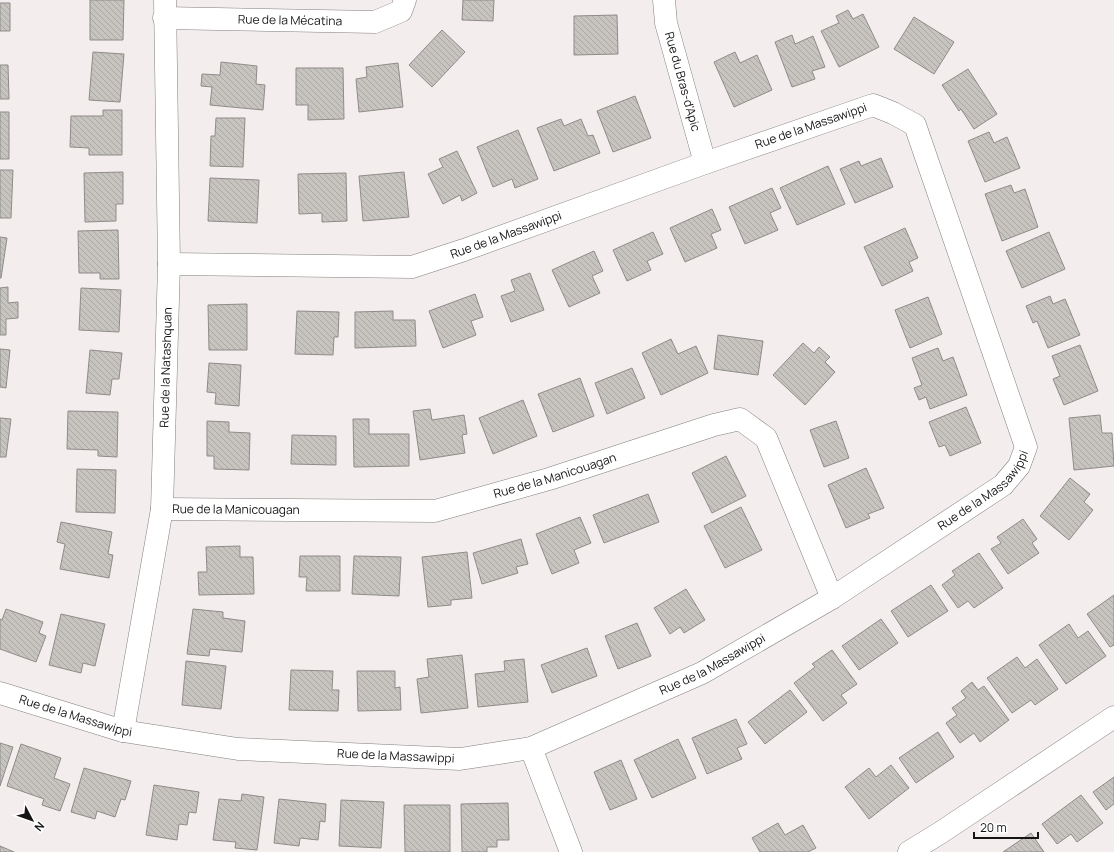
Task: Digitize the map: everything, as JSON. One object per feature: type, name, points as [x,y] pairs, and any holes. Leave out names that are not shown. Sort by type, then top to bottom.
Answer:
[{"type":"street","name":"Rue de la Mécatina","points":[[164,9],[375,22],[401,10],[406,0]]},
{"type":"street","name":"Rue du Bras-d'Apic","points":[[664,0],[666,23],[705,163]]},
{"type":"street","name":"Rue de la Natashquan","points":[[123,730],[162,509],[169,264],[164,9]]},
{"type":"street","name":"Rue de la Massawippi","points":[[0,693],[123,730],[238,749],[460,759],[531,748],[702,673],[832,598],[1003,485],[1019,466],[1026,447],[915,125],[894,113],[873,105],[705,163],[464,250],[412,267],[169,264]]},
{"type":"street","name":"Rue de la Manicouagan","points":[[162,509],[435,511],[549,479],[714,425],[740,419],[766,438],[832,598]]},
{"type":"street","points":[[908,852],[940,833],[1114,717]]},
{"type":"street","points":[[531,748],[572,852]]},
{"type":"building","points":[[90,0],[124,0],[123,40],[90,40]]},
{"type":"building","points":[[463,0],[494,0],[493,21],[462,20]]},
{"type":"building","points":[[0,3],[10,3],[10,31],[0,31]]},
{"type":"building","points":[[848,10],[853,19],[863,14],[879,47],[839,67],[821,31],[839,23],[836,16]]},
{"type":"building","points":[[617,15],[618,54],[574,55],[574,16]]},
{"type":"building","points":[[914,17],[954,42],[934,74],[894,49]]},
{"type":"building","points":[[442,30],[465,52],[432,87],[409,65]]},
{"type":"building","points":[[792,35],[795,44],[813,36],[825,67],[812,71],[815,79],[792,87],[775,42]]},
{"type":"building","points":[[93,52],[124,54],[120,102],[89,100]]},
{"type":"building","points":[[735,52],[740,63],[757,55],[772,90],[734,107],[714,62]]},
{"type":"building","points":[[221,62],[257,66],[256,84],[265,85],[263,110],[210,105],[212,87],[201,86],[202,74],[220,75]]},
{"type":"building","points":[[398,63],[403,107],[359,112],[356,79],[367,77],[366,67]]},
{"type":"building","points":[[0,65],[8,65],[9,99],[0,99]]},
{"type":"building","points":[[296,68],[343,68],[344,119],[308,120],[308,105],[296,105]]},
{"type":"building","points":[[968,69],[997,114],[974,129],[961,109],[959,111],[942,85]]},
{"type":"building","points":[[635,96],[651,138],[613,152],[597,111]]},
{"type":"building","points":[[103,110],[122,110],[122,155],[89,155],[89,148],[70,147],[71,116],[103,116]]},
{"type":"building","points":[[0,112],[9,112],[9,159],[0,159]]},
{"type":"building","points":[[216,118],[245,118],[243,167],[210,166],[211,136],[215,136]]},
{"type":"building","points":[[561,119],[564,126],[581,119],[588,136],[593,135],[600,153],[554,171],[537,128]]},
{"type":"building","points":[[518,130],[538,179],[515,188],[512,179],[493,187],[477,147]]},
{"type":"building","points":[[989,132],[994,143],[1007,137],[1020,168],[985,182],[968,141]]},
{"type":"building","points":[[457,151],[477,193],[462,201],[460,195],[443,204],[428,174],[443,167],[439,159]]},
{"type":"building","points":[[881,158],[893,187],[855,203],[840,169],[859,161],[861,166]]},
{"type":"building","points":[[828,166],[845,204],[797,225],[780,188]]},
{"type":"building","points":[[0,170],[13,170],[11,218],[0,218]]},
{"type":"building","points":[[123,172],[123,204],[116,204],[116,221],[85,222],[84,173]]},
{"type":"building","points":[[404,172],[409,217],[363,221],[359,176]]},
{"type":"building","points":[[346,173],[347,221],[322,222],[322,213],[299,214],[298,174]]},
{"type":"building","points":[[210,178],[259,180],[257,223],[208,221]]},
{"type":"building","points":[[1011,185],[1014,193],[1025,189],[1038,227],[1002,241],[985,194]]},
{"type":"building","points":[[772,188],[781,208],[770,213],[778,230],[745,244],[729,207]]},
{"type":"building","points":[[712,209],[721,230],[711,234],[717,248],[685,262],[670,228]]},
{"type":"building","points":[[905,228],[918,258],[909,262],[913,271],[882,286],[864,247]]},
{"type":"building","points":[[118,230],[119,279],[100,279],[100,273],[79,273],[78,231]]},
{"type":"building","points":[[653,232],[663,254],[647,261],[651,270],[627,281],[613,250]]},
{"type":"building","points":[[1049,232],[1065,269],[1022,288],[1006,251]]},
{"type":"building","points":[[0,237],[7,238],[1,278],[0,278]]},
{"type":"building","points":[[594,251],[603,271],[592,276],[600,293],[569,307],[552,270]]},
{"type":"building","points":[[530,273],[544,310],[511,322],[501,296],[515,291],[511,280]]},
{"type":"building","points":[[8,287],[8,303],[18,302],[18,318],[6,319],[6,335],[0,335],[0,288]]},
{"type":"building","points":[[81,288],[121,290],[119,332],[79,330]]},
{"type":"building","points":[[475,294],[483,317],[471,321],[476,335],[443,348],[429,311]]},
{"type":"building","points":[[1050,296],[1053,304],[1065,299],[1080,335],[1048,348],[1037,321],[1033,323],[1026,306]]},
{"type":"building","points":[[928,297],[942,334],[910,348],[895,310]]},
{"type":"building","points":[[247,304],[247,350],[209,350],[208,305]]},
{"type":"building","points":[[297,311],[339,312],[338,337],[334,337],[333,355],[295,354]]},
{"type":"building","points":[[393,311],[393,320],[415,320],[416,346],[355,348],[355,312]]},
{"type":"building","points":[[718,335],[763,341],[758,375],[714,369]]},
{"type":"building","points":[[671,339],[678,354],[696,346],[708,373],[661,395],[642,353]]},
{"type":"building","points":[[803,343],[814,353],[819,347],[830,357],[825,362],[835,372],[805,405],[773,375]]},
{"type":"building","points":[[1080,345],[1098,391],[1064,405],[1053,379],[1060,376],[1052,356]]},
{"type":"building","points":[[938,348],[943,361],[953,357],[967,395],[930,409],[926,397],[919,400],[914,388],[922,385],[912,358]]},
{"type":"building","points":[[0,349],[10,350],[6,388],[0,387]]},
{"type":"building","points":[[90,350],[122,353],[119,379],[112,379],[110,395],[86,393]]},
{"type":"building","points":[[209,363],[241,365],[239,406],[215,404],[216,393],[207,392]]},
{"type":"building","points":[[632,368],[645,398],[607,414],[595,383]]},
{"type":"building","points":[[580,378],[594,416],[553,432],[538,394]]},
{"type":"building","points":[[523,400],[537,436],[493,454],[479,418]]},
{"type":"building","points":[[966,407],[981,443],[950,456],[945,445],[939,447],[929,422]]},
{"type":"building","points":[[430,409],[432,420],[464,415],[467,434],[462,435],[465,453],[420,460],[413,411]]},
{"type":"building","points":[[68,411],[118,412],[117,457],[98,456],[98,450],[67,449]]},
{"type":"building","points":[[1100,415],[1102,433],[1112,433],[1114,466],[1074,470],[1069,418]]},
{"type":"building","points":[[0,418],[11,419],[6,457],[0,457]]},
{"type":"building","points":[[353,419],[369,419],[369,434],[409,434],[409,466],[354,467]]},
{"type":"building","points":[[207,421],[229,422],[229,432],[250,433],[249,470],[214,469],[214,456],[207,456]]},
{"type":"building","points":[[836,421],[849,458],[824,467],[810,430]]},
{"type":"building","points":[[292,435],[336,436],[336,465],[291,464]]},
{"type":"building","points":[[726,456],[746,496],[712,513],[692,473]]},
{"type":"building","points":[[866,468],[884,508],[868,514],[870,518],[846,528],[828,485]]},
{"type":"building","points":[[77,469],[116,470],[115,513],[76,512]]},
{"type":"building","points":[[1070,478],[1090,494],[1084,502],[1093,510],[1069,540],[1040,516]]},
{"type":"building","points":[[648,494],[659,522],[604,543],[593,515]]},
{"type":"building","points":[[741,507],[762,550],[725,568],[704,526]]},
{"type":"building","points":[[580,517],[591,543],[574,550],[579,563],[552,574],[536,534]]},
{"type":"building","points":[[1023,519],[1037,539],[1032,543],[1039,553],[1008,574],[991,549],[1001,543],[997,537]]},
{"type":"building","points":[[61,522],[112,532],[108,554],[113,555],[109,578],[60,569],[65,544],[57,542]]},
{"type":"building","points":[[521,539],[528,564],[516,567],[518,573],[482,584],[473,553]]},
{"type":"building","points":[[240,546],[240,557],[253,557],[254,594],[199,595],[198,572],[207,572],[206,547]]},
{"type":"building","points":[[467,552],[472,598],[451,600],[451,605],[428,607],[422,557]]},
{"type":"building","points":[[979,553],[1003,588],[974,608],[968,601],[958,608],[942,585],[955,575],[952,571]]},
{"type":"building","points":[[300,556],[340,556],[340,591],[306,591],[307,577],[299,577]]},
{"type":"building","points":[[354,556],[401,557],[399,596],[352,594]]},
{"type":"building","points":[[931,585],[948,611],[908,637],[891,611]]},
{"type":"building","points":[[686,589],[705,620],[684,633],[680,627],[670,634],[654,608]]},
{"type":"building","points":[[1114,595],[1114,645],[1110,647],[1087,614]]},
{"type":"building","points":[[6,609],[43,622],[39,633],[46,636],[36,662],[0,649],[0,619],[2,620]]},
{"type":"building","points":[[193,609],[223,612],[223,618],[245,621],[242,652],[210,649],[209,656],[187,654]]},
{"type":"building","points":[[61,614],[105,624],[95,666],[83,663],[81,673],[49,665]]},
{"type":"building","points":[[881,619],[898,643],[859,670],[842,646]]},
{"type":"building","points":[[637,623],[651,656],[618,669],[605,636]]},
{"type":"building","points":[[1069,624],[1078,638],[1088,631],[1106,656],[1066,684],[1039,645]]},
{"type":"building","points":[[587,648],[597,676],[552,693],[541,665]]},
{"type":"building","points":[[832,650],[857,684],[841,695],[847,703],[823,721],[794,683],[815,667],[812,664]]},
{"type":"building","points":[[462,655],[468,708],[421,713],[417,679],[429,677],[427,659]]},
{"type":"building","points":[[1017,657],[1025,668],[1037,659],[1058,689],[1035,705],[1031,700],[1012,713],[987,678]]},
{"type":"building","points":[[524,659],[528,702],[478,707],[475,674],[505,671],[504,661]]},
{"type":"building","points":[[186,661],[226,666],[221,709],[182,705]]},
{"type":"building","points":[[291,670],[333,671],[332,690],[339,690],[338,711],[289,710]]},
{"type":"building","points":[[357,671],[395,671],[395,688],[400,687],[401,710],[358,711]]},
{"type":"building","points":[[972,682],[978,690],[984,686],[1009,720],[980,742],[974,733],[960,743],[946,723],[957,715],[952,708],[966,698],[961,691]]},
{"type":"building","points":[[790,690],[807,712],[765,744],[748,722]]},
{"type":"building","points":[[736,719],[747,744],[737,748],[742,759],[707,774],[692,738]]},
{"type":"building","points":[[938,732],[954,757],[916,783],[899,758]]},
{"type":"building","points":[[678,739],[696,778],[652,798],[634,760]]},
{"type":"building","points":[[0,743],[13,747],[0,786]]},
{"type":"building","points":[[21,744],[61,758],[54,778],[70,784],[60,811],[42,805],[44,799],[7,786]]},
{"type":"building","points":[[621,760],[637,799],[610,810],[594,772]]},
{"type":"building","points":[[891,765],[909,788],[869,819],[845,787],[869,768],[876,777]]},
{"type":"building","points":[[84,768],[131,781],[125,800],[121,799],[115,817],[97,811],[95,819],[71,812]]},
{"type":"building","points":[[1114,777],[1114,804],[1106,810],[1093,792]]},
{"type":"building","points":[[154,785],[199,792],[196,813],[189,812],[187,825],[179,824],[177,840],[146,835]]},
{"type":"building","points":[[242,794],[264,797],[257,850],[235,848],[236,842],[213,840],[219,799],[241,801]]},
{"type":"building","points":[[1081,795],[1103,823],[1077,842],[1071,834],[1057,844],[1042,824]]},
{"type":"building","points":[[279,799],[326,804],[325,822],[320,821],[318,840],[300,838],[299,846],[274,843]]},
{"type":"building","points":[[341,800],[384,802],[381,848],[339,846]]},
{"type":"building","points":[[508,803],[509,840],[497,840],[497,847],[487,847],[487,852],[462,852],[461,804]]},
{"type":"building","points":[[404,805],[450,805],[450,852],[405,852]]},
{"type":"building","points":[[778,823],[785,835],[803,825],[816,848],[808,852],[760,852],[752,838]]},
{"type":"building","points":[[1031,833],[1044,852],[1003,852]]},
{"type":"building","points":[[0,846],[14,852],[0,852]]}]
